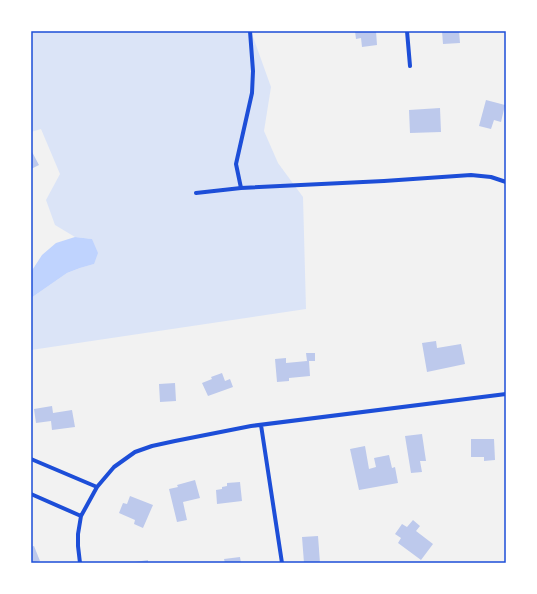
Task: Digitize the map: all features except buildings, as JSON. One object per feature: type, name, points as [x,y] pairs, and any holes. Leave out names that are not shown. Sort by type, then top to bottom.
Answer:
[{"type":"street","points":[[241,188],[236,164],[252,93],[250,31]]},
{"type":"street","points":[[407,31],[410,66]]},
{"type":"street","points":[[196,193],[241,188],[471,175],[491,177],[506,182]]},
{"type":"street","points":[[80,563],[78,546],[81,516],[97,487],[114,467],[135,452],[152,446],[261,425],[506,394]]},
{"type":"street","points":[[261,425],[282,563]]},
{"type":"street","points":[[31,459],[97,487]]},
{"type":"street","points":[[31,494],[81,516]]},
{"type":"shaded area","points":[[31,31],[251,31],[271,87],[264,131],[278,163],[303,197],[306,309],[31,350],[31,298],[67,273],[94,264],[92,239],[75,237],[55,225],[46,200],[60,174],[41,129],[31,132]]},
{"type":"water","points":[[75,237],[92,239],[98,253],[94,264],[67,273],[31,298],[31,272],[42,255],[56,243]]}]
